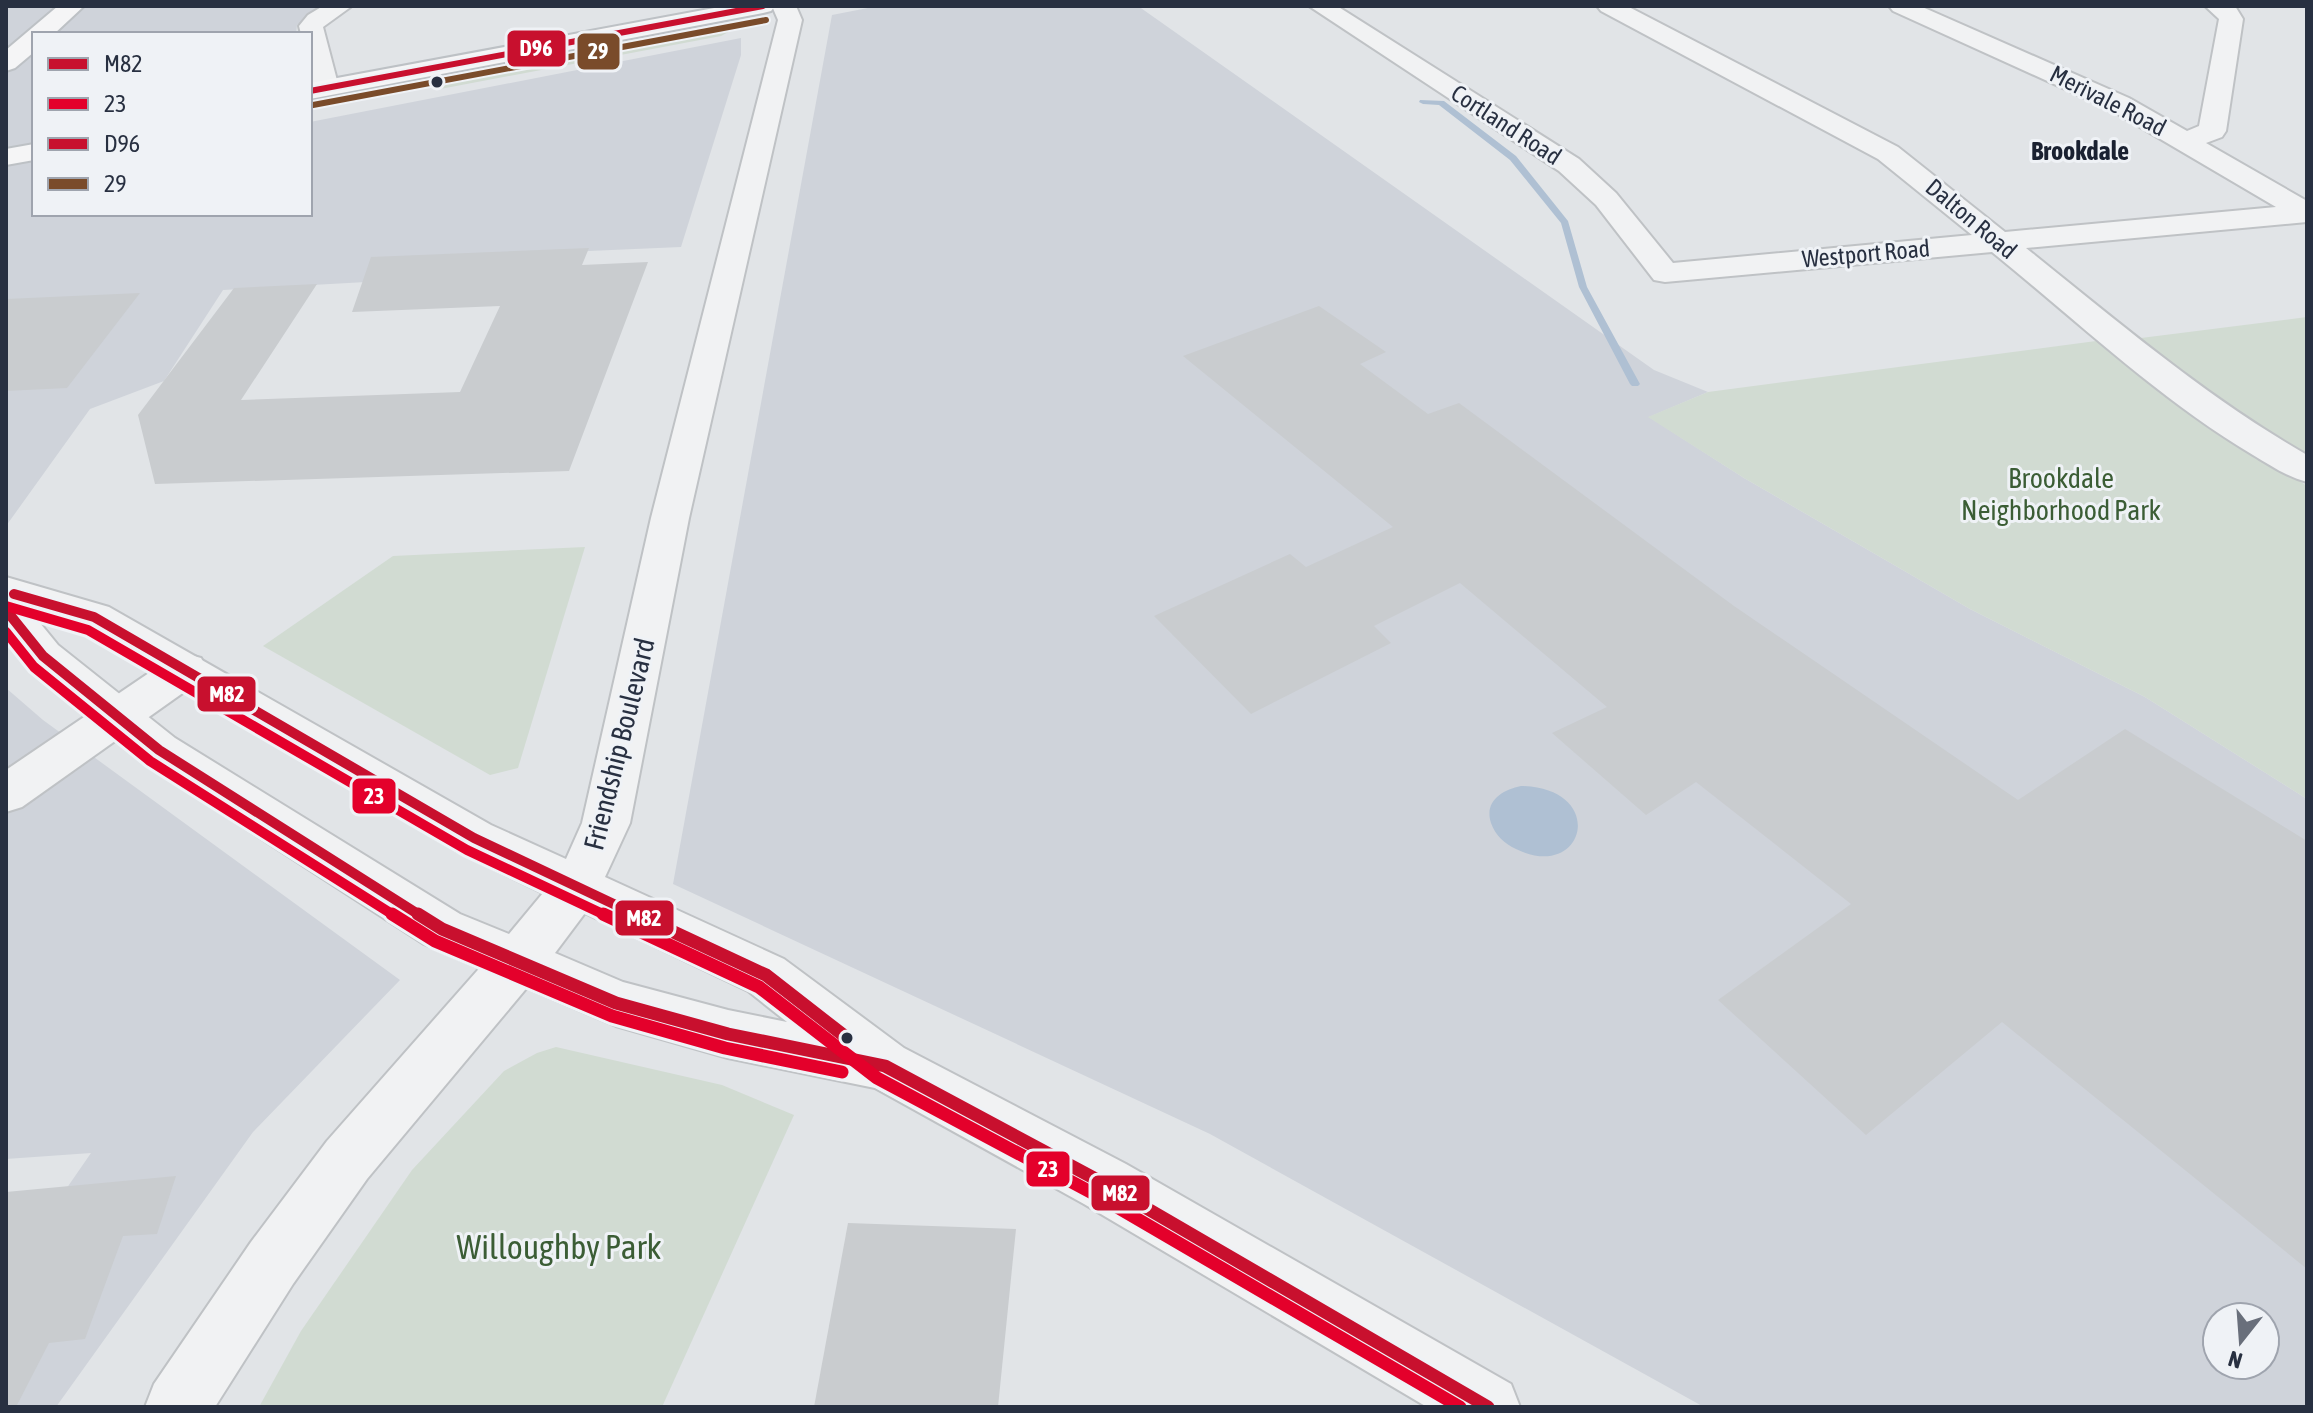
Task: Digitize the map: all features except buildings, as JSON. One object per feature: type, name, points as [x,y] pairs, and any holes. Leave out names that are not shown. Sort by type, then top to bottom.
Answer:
[{"type":"main road","points":[[42,32],[72,6]]},
{"type":"main road","points":[[318,89],[763,6]]},
{"type":"main road","points":[[6,63],[32,41]]},
{"type":"main road","points":[[6,140],[32,135]]},
{"type":"main road","points":[[6,157],[32,152]]},
{"type":"street","points":[[312,32],[311,26],[316,20],[340,6]]},
{"type":"street","name":"Friendship Boulevard","points":[[177,1407],[272,1263],[347,1160],[517,962],[576,887],[594,856],[606,823],[670,518],[790,20],[784,6]]},
{"type":"street","name":"Dalton Road","points":[[1609,6],[1888,153],[2198,402],[2240,432],[2307,471]]},
{"type":"street","name":"Merivale Road","points":[[1901,6],[2120,104],[2307,213]]},
{"type":"street","points":[[2187,141],[2212,131],[2231,19],[2222,8]]},
{"type":"street","points":[[1329,11],[1375,9]]},
{"type":"street","name":"Cortland Road","points":[[1329,11],[1569,165],[1606,199],[1665,273]]},
{"type":"street","points":[[312,35],[318,89]]},
{"type":"street","name":"Westport Road","points":[[1665,273],[2307,213]]},
{"type":"street","points":[[6,591],[94,617],[474,838],[766,975],[885,1066],[1078,1168],[1488,1407]]},
{"type":"street","points":[[6,610],[43,656],[173,760],[442,929],[630,1007],[728,1034],[885,1066]]},
{"type":"street","points":[[6,794],[186,669]]},
{"type":"shaded area","points":[[6,6],[331,6],[297,25],[296,32],[32,32],[32,216],[312,216],[312,122],[741,38],[741,55],[681,247],[379,260],[366,282],[223,290],[164,381],[90,409],[6,526]]},
{"type":"shaded area","points":[[878,6],[1138,6],[1654,370],[1708,392],[1649,417],[1744,478],[1970,609],[2145,697],[2307,799],[2307,1407],[1704,1407],[1210,1134],[673,884],[832,15]]},
{"type":"shaded area","points":[[6,688],[43,720],[400,980],[253,1132],[56,1407],[6,1407],[6,1276],[91,1153],[6,1159]]},
{"type":"green space","points":[[738,27],[721,36],[435,90],[432,83]]},
{"type":"green space","name":"Brookdale Neighborhood Park","points":[[2307,317],[2307,456],[2220,402],[2141,338]]},
{"type":"green space","name":"Brookdale Neighborhood Park","points":[[2096,341],[2179,402],[2307,486],[2307,799],[2145,697],[1970,609],[1744,478],[1648,417],[1708,392]]},
{"type":"green space","points":[[585,547],[518,768],[490,775],[263,646],[393,556]]},
{"type":"green space","name":"Willoughby Park","points":[[556,1047],[722,1085],[794,1115],[662,1407],[259,1407],[301,1331],[412,1170],[504,1071],[537,1053]]},
{"type":"water","points":[[1521,786],[1549,791],[1567,801],[1576,816],[1577,831],[1571,845],[1558,854],[1540,856],[1516,849],[1501,839],[1493,827],[1490,815],[1492,803],[1507,790]]},
{"type":"waterway","points":[[1423,102],[1441,103],[1513,158],[1565,223],[1583,287],[1635,384]]},
{"type":"transit line","name":"D96","points":[[312,91],[763,6]]},
{"type":"transit line","name":"29","points":[[313,105],[766,20]]},
{"type":"transit line","name":"M82","points":[[14,594],[94,617],[474,838],[766,975],[847,1038]]},
{"type":"transit line","name":"23","points":[[6,606],[88,630],[467,850],[759,987],[877,1078],[1098,1196],[1460,1407]]},
{"type":"transit line","name":"M82","points":[[6,610],[43,656],[159,750],[442,929],[616,1003],[728,1034],[885,1066],[1105,1184],[1488,1407]]},
{"type":"transit line","name":"23","points":[[6,632],[34,667],[150,761],[435,941],[612,1016],[725,1048],[842,1072]]},
{"type":"district","name":"Brookdale","points":[[2080,151]]}]
